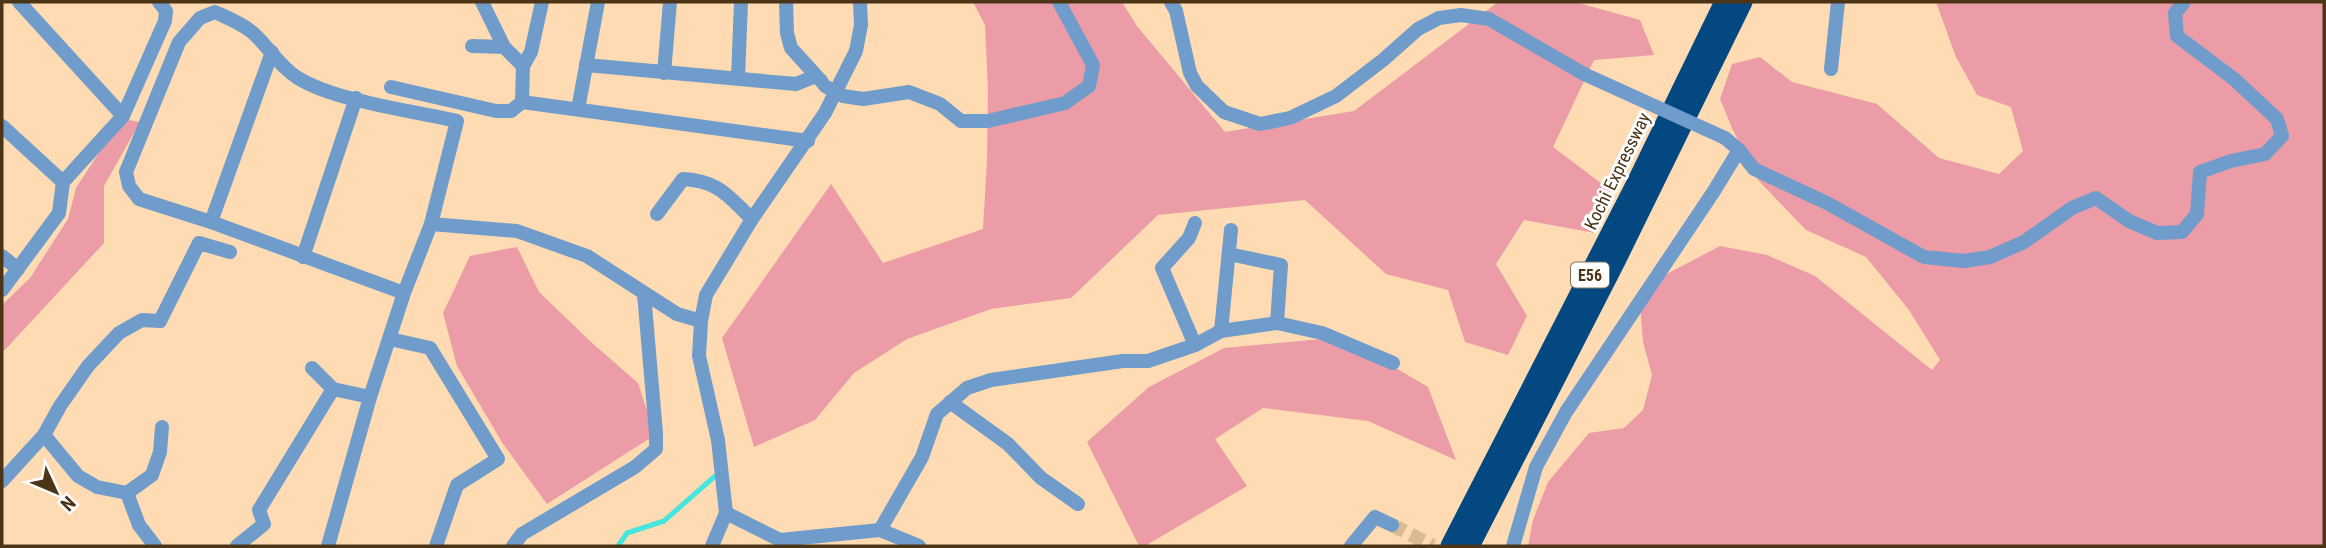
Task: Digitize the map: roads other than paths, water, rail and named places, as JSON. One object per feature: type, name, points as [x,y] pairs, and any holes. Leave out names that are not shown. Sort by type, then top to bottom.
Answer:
[{"type":"highway","name":"Kochi Expressway","points":[[1451,546],[1635,187],[1725,2]]},
{"type":"highway","name":"E56","points":[[1469,546],[1615,261],[1742,2]]},
{"type":"street","points":[[19,2],[123,116]]},
{"type":"street","points":[[2,290],[59,213],[63,183],[123,116],[166,21],[166,11],[159,2]]},
{"type":"street","points":[[482,2],[504,47],[523,66]]},
{"type":"street","points":[[522,102],[523,66],[531,52],[542,2]]},
{"type":"street","points":[[578,108],[598,2]]},
{"type":"street","points":[[664,73],[670,2]]},
{"type":"street","points":[[738,78],[741,2]]},
{"type":"street","points":[[786,2],[787,33],[791,48],[821,81],[843,96],[863,99],[909,92],[940,104],[961,121],[988,121],[1065,103],[1089,86],[1093,65],[1059,2]]},
{"type":"street","points":[[712,546],[726,513],[718,440],[699,355],[706,295],[752,219],[825,113],[856,51],[861,25],[860,2]]},
{"type":"street","points":[[1171,2],[1176,11],[1190,73],[1198,86],[1224,112],[1260,124],[1290,118],[1336,96],[1418,29],[1439,18],[1461,15],[1489,19],[1584,74],[1726,138],[1754,169],[1827,203],[1924,257],[1964,261],[1990,257],[2024,242],[2072,208],[2096,198],[2129,220],[2157,233],[2182,232],[2197,214],[2200,172],[2231,161],[2265,154],[2282,136],[2277,118],[2234,79],[2177,36],[2175,13],[2184,2]]},
{"type":"street","points":[[1832,69],[1838,2]]},
{"type":"street","points":[[328,546],[370,397],[430,224],[457,121],[356,99],[315,87],[295,76],[251,31],[234,20],[215,12],[200,18],[179,42],[126,172],[129,186],[139,199],[211,222],[404,293]]},
{"type":"street","points":[[472,46],[504,47]]},
{"type":"street","points":[[211,222],[272,52]]},
{"type":"street","points":[[586,65],[796,84],[821,81]]},
{"type":"street","points":[[391,87],[496,111],[511,111],[522,102],[808,141]]},
{"type":"street","points":[[303,257],[356,99]]},
{"type":"street","points":[[2,126],[63,183]]},
{"type":"street","points":[[1513,546],[1536,467],[1566,412],[1739,150]]},
{"type":"street","points":[[657,214],[683,179],[704,180],[722,190],[752,219]]},
{"type":"street","points":[[1195,223],[1189,238],[1162,268],[1195,345]]},
{"type":"street","points":[[430,224],[517,231],[587,256],[677,314],[701,321]]},
{"type":"street","points":[[1222,331],[1231,230]]},
{"type":"street","points":[[2,481],[44,435],[60,406],[88,366],[119,333],[142,320],[160,321],[199,243],[230,252]]},
{"type":"street","points":[[1229,254],[1282,265],[1278,323]]},
{"type":"street","points":[[2,256],[18,269]]},
{"type":"street","points":[[513,546],[522,534],[635,467],[656,449],[644,294]]},
{"type":"street","points":[[880,530],[922,457],[937,414],[967,388],[991,380],[1123,361],[1148,361],[1195,345],[1222,331],[1278,323],[1322,333],[1393,363]]},
{"type":"street","points":[[390,339],[430,348],[498,459],[457,485],[436,546]]},
{"type":"street","points":[[312,368],[333,389],[370,397]]},
{"type":"street","points":[[237,546],[264,524],[259,510],[333,389]]},
{"type":"street","points":[[950,402],[1008,444],[1041,478],[1077,504]]},
{"type":"street","points":[[44,435],[78,476],[97,488],[127,493],[152,475],[160,452],[162,427]]},
{"type":"street","points":[[127,493],[139,524],[155,546]]},
{"type":"street","points":[[726,513],[780,540],[880,530],[919,546]]},
{"type":"street","points":[[1351,546],[1375,517],[1392,525]]},
{"type":"waterway","points":[[618,546],[627,533],[664,521],[714,477]]},
{"type":"tunnel","points":[[1392,525],[1433,546]]}]
